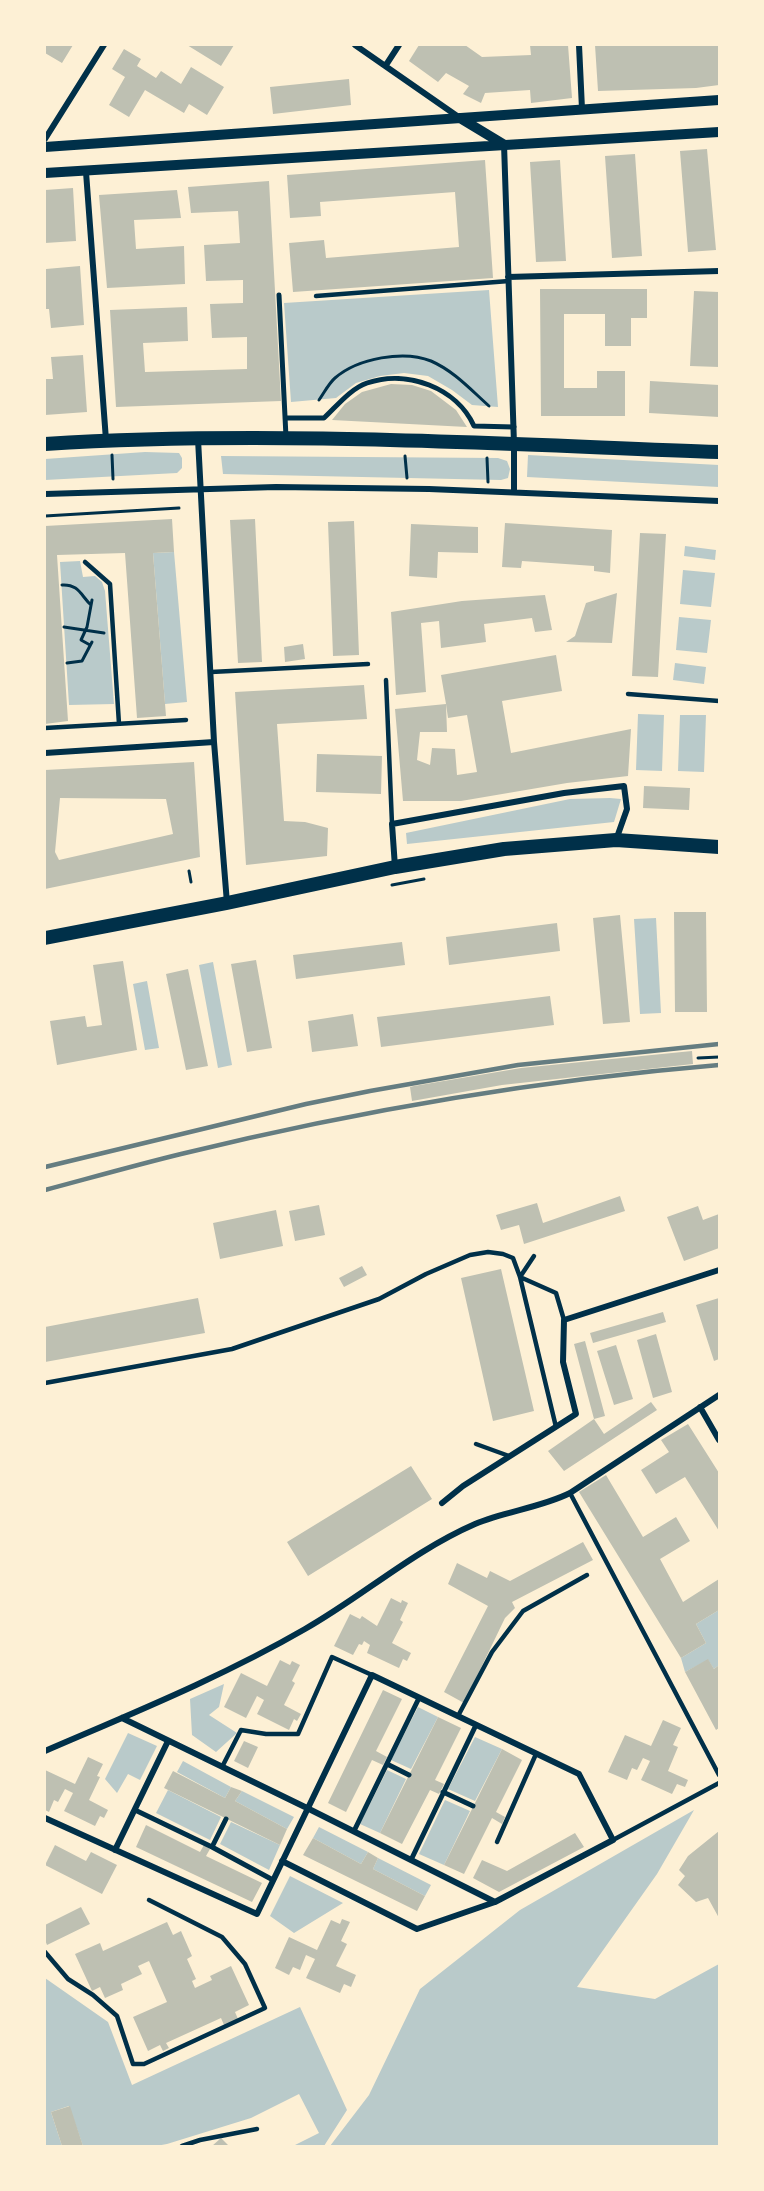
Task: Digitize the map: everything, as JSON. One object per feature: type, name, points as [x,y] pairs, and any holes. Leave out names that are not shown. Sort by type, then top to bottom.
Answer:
[{"type":"main road","points":[[45,444],[109,447],[198,439],[286,437],[719,452]]},
{"type":"main road","points":[[45,938],[396,867],[504,849],[616,840],[719,847]]},
{"type":"street","points":[[45,139],[104,45]]},
{"type":"street","points":[[355,45],[460,118],[504,144]]},
{"type":"street","points":[[386,65],[399,45]]},
{"type":"street","points":[[579,45],[582,109]]},
{"type":"street","points":[[45,147],[719,100]]},
{"type":"street","points":[[45,173],[719,132]]},
{"type":"street","points":[[504,144],[514,428],[514,492]]},
{"type":"street","points":[[86,172],[109,447]]},
{"type":"street","points":[[508,279],[719,271]]},
{"type":"street","points":[[279,295],[286,437]]},
{"type":"street","points":[[285,418],[324,418],[351,393],[366,384],[400,377],[431,386],[444,393],[468,413],[474,426],[514,428]]},
{"type":"street","points":[[198,439],[214,741],[227,903]]},
{"type":"street","points":[[45,494],[322,487],[719,501]]},
{"type":"street","points":[[45,753],[214,741]]},
{"type":"street","points":[[396,867],[392,824],[564,793],[624,786],[627,809],[616,840]]},
{"type":"street","points":[[442,1503],[463,1486],[576,1414],[563,1362],[564,1320],[719,1270]]},
{"type":"street","points":[[45,1751],[211,1678],[305,1629],[418,1554],[476,1523],[557,1500],[719,1395]]},
{"type":"street","points":[[700,1407],[719,1440]]},
{"type":"street","points":[[45,1818],[257,1914],[273,1880],[307,1808],[372,1675],[579,1774],[613,1840],[495,1902],[417,1929],[282,1861]]},
{"type":"street","points":[[354,1832],[419,1698]]},
{"type":"street","points":[[122,1718],[495,1902]]},
{"type":"street","points":[[411,1860],[476,1725]]},
{"type":"street","points":[[116,1850],[168,1741]]},
{"type":"street","points":[[387,1764],[409,1774]]},
{"type":"street","points":[[443,1792],[473,1806]]},
{"type":"street","points":[[135,1810],[212,1847],[273,1880]]},
{"type":"street","points":[[212,1847],[226,1819]]},
{"type":"lane","points":[[316,296],[508,279]]},
{"type":"lane","points":[[85,562],[110,584],[119,724]]},
{"type":"lane","points":[[211,672],[368,664]]},
{"type":"lane","points":[[387,680],[392,824]]},
{"type":"lane","points":[[628,694],[719,701]]},
{"type":"lane","points":[[45,728],[186,720]]},
{"type":"lane","points":[[45,1383],[232,1349],[379,1299],[426,1274],[470,1255],[488,1252],[513,1258],[520,1277],[556,1426]]},
{"type":"lane","points":[[520,1277],[534,1256]]},
{"type":"lane","points":[[520,1277],[556,1293],[564,1320]]},
{"type":"lane","points":[[476,1444],[509,1456]]},
{"type":"lane","points":[[570,1493],[719,1775]]},
{"type":"lane","points":[[458,1716],[492,1652],[523,1611],[587,1575]]},
{"type":"lane","points":[[222,1767],[241,1730],[266,1734],[298,1734],[332,1657],[372,1675]]},
{"type":"lane","points":[[496,1842],[536,1754]]},
{"type":"lane","points":[[613,1840],[719,1783]]},
{"type":"lane","points":[[45,1952],[68,1979],[93,1995],[117,2016],[133,2064],[144,2064],[265,2008],[244,1964],[222,1937],[149,1900]]},
{"type":"lane","points":[[182,2146],[200,2140],[257,2129]]},
{"type":"path","points":[[109,447],[113,479]]},
{"type":"path","points":[[405,456],[407,481]]},
{"type":"path","points":[[487,457],[488,483]]},
{"type":"path","points":[[45,516],[179,508]]},
{"type":"path","points":[[62,585],[71,585],[80,590],[91,605]]},
{"type":"path","points":[[66,663],[82,661],[91,643],[81,640],[92,600]]},
{"type":"path","points":[[64,627],[112,633]]},
{"type":"path","points":[[189,871],[191,882]]},
{"type":"path","points":[[388,885],[431,878]]},
{"type":"path","points":[[698,1058],[719,1057]]},
{"type":"shaded area","points":[[489,290],[498,407],[472,405],[428,376],[404,373],[380,376],[356,383],[336,398],[291,402],[284,303]]},
{"type":"shaded area","points":[[145,452],[179,453],[182,458],[182,468],[177,473],[45,480],[45,459]]},
{"type":"shaded area","points":[[528,455],[719,465],[719,487],[527,477]]},
{"type":"shaded area","points":[[221,456],[498,458],[507,461],[510,469],[508,478],[501,480],[223,474]]},
{"type":"shaded area","points":[[685,546],[716,550],[715,560],[684,556]]},
{"type":"shaded area","points":[[174,552],[187,702],[165,704],[153,553]]},
{"type":"shaded area","points":[[80,561],[83,577],[95,576],[102,582],[105,591],[114,704],[69,705],[60,562]]},
{"type":"shaded area","points":[[683,570],[715,573],[711,607],[680,604]]},
{"type":"shaded area","points":[[679,617],[711,620],[707,653],[676,650]]},
{"type":"shaded area","points":[[675,663],[706,667],[704,684],[673,680]]},
{"type":"shaded area","points":[[638,714],[664,715],[662,771],[636,770]]},
{"type":"shaded area","points":[[680,715],[706,715],[704,772],[678,771]]},
{"type":"shaded area","points":[[570,799],[621,799],[614,822],[407,844],[406,833]]},
{"type":"shaded area","points":[[656,918],[661,1013],[640,1014],[634,919]]},
{"type":"shaded area","points":[[213,962],[232,1065],[218,1068],[199,965]]},
{"type":"shaded area","points":[[147,981],[159,1048],[145,1050],[133,984]]},
{"type":"shaded area","points":[[719,1610],[719,1665],[714,1669],[708,1660],[685,1672],[681,1658],[706,1643],[696,1624]]},
{"type":"shaded area","points":[[224,1684],[219,1707],[209,1715],[237,1733],[216,1752],[192,1735],[190,1699]]},
{"type":"shaded area","points":[[418,1707],[438,1717],[411,1769],[391,1760]]},
{"type":"shaded area","points":[[128,1733],[157,1746],[140,1780],[128,1774],[117,1793],[105,1779]]},
{"type":"shaded area","points":[[475,1737],[502,1749],[475,1801],[448,1789]]},
{"type":"shaded area","points":[[183,1761],[231,1787],[225,1798],[177,1772]]},
{"type":"shaded area","points":[[387,1770],[406,1779],[380,1833],[360,1824]]},
{"type":"shaded area","points":[[168,1790],[221,1817],[210,1840],[156,1813]]},
{"type":"shaded area","points":[[242,1791],[294,1817],[287,1829],[235,1801]]},
{"type":"shaded area","points":[[445,1800],[470,1811],[444,1865],[419,1854]]},
{"type":"shaded area","points":[[694,1810],[657,1874],[577,1987],[655,1999],[719,1964],[719,2146],[330,2146],[369,2095],[420,1989],[520,1910]]},
{"type":"shaded area","points":[[231,1822],[280,1845],[269,1870],[220,1844]]},
{"type":"shaded area","points":[[319,1827],[368,1852],[361,1864],[313,1838]]},
{"type":"shaded area","points":[[378,1858],[431,1885],[425,1896],[373,1869]]},
{"type":"shaded area","points":[[290,1876],[343,1903],[294,1933],[270,1916]]},
{"type":"shaded area","points":[[45,1978],[108,2022],[132,2085],[300,2007],[347,2110],[324,2146],[293,2146],[319,2133],[299,2094],[251,2118],[167,2144],[83,2146],[69,2106],[51,2112],[62,2146],[45,2146]]},
{"type":"building","points":[[45,45],[73,45],[62,63],[45,53]]},
{"type":"building","points":[[187,45],[234,45],[221,66]]},
{"type":"building","points":[[419,45],[465,45],[482,57],[531,55],[530,45],[568,45],[572,98],[531,103],[530,90],[485,93],[481,103],[463,94],[469,86],[446,73],[438,82],[409,61]]},
{"type":"building","points":[[595,45],[719,45],[719,85],[696,88],[598,91]]},
{"type":"building","points":[[124,49],[141,59],[137,66],[156,78],[161,71],[181,84],[191,67],[224,87],[207,115],[189,104],[184,113],[145,90],[129,117],[109,105],[125,77],[112,69]]},
{"type":"building","points":[[349,79],[351,105],[273,114],[270,87]]},
{"type":"building","points":[[707,149],[716,250],[688,252],[680,151]]},
{"type":"building","points":[[635,154],[642,256],[612,258],[605,156]]},
{"type":"building","points":[[485,160],[493,278],[293,292],[289,243],[324,240],[326,258],[459,247],[455,192],[320,202],[321,216],[290,218],[287,175]]},
{"type":"building","points":[[560,160],[566,261],[536,262],[530,162]]},
{"type":"building","points":[[269,181],[281,401],[116,407],[110,310],[187,307],[188,341],[143,343],[145,372],[247,369],[247,337],[212,338],[210,304],[243,303],[243,280],[206,281],[204,245],[240,243],[238,211],[191,213],[188,187]]},
{"type":"building","points":[[73,188],[76,241],[45,243],[45,190]]},
{"type":"building","points":[[177,190],[181,218],[134,220],[136,249],[184,246],[185,284],[107,288],[99,195]]},
{"type":"building","points":[[80,266],[84,325],[51,328],[49,309],[45,309],[46,269]]},
{"type":"building","points":[[540,289],[647,289],[647,318],[631,318],[631,346],[605,346],[605,314],[564,314],[564,388],[597,388],[597,371],[625,371],[625,416],[541,416]]},
{"type":"building","points":[[694,291],[719,292],[719,367],[690,366]]},
{"type":"building","points":[[83,355],[87,412],[45,415],[45,379],[53,379],[51,357]]},
{"type":"building","points":[[650,381],[719,385],[719,417],[649,413]]},
{"type":"building","points":[[391,384],[412,385],[431,391],[456,410],[467,427],[332,420],[345,404],[362,392]]},
{"type":"building","points":[[172,519],[174,552],[153,553],[166,716],[137,718],[125,553],[57,555],[68,721],[45,724],[45,526]]},
{"type":"building","points":[[255,519],[262,662],[238,663],[230,520]]},
{"type":"building","points":[[354,521],[359,655],[333,656],[328,522]]},
{"type":"building","points":[[505,523],[612,530],[610,573],[594,571],[594,566],[522,561],[521,568],[502,567]]},
{"type":"building","points":[[411,524],[478,527],[478,553],[438,552],[437,578],[409,576]]},
{"type":"building","points":[[640,533],[666,534],[658,677],[632,676]]},
{"type":"building","points":[[617,593],[612,643],[566,642],[575,636],[586,603]]},
{"type":"building","points":[[545,595],[552,630],[535,632],[532,618],[484,624],[486,642],[441,648],[439,621],[421,623],[426,692],[396,695],[391,612],[462,601]]},
{"type":"building","points":[[303,644],[305,659],[285,662],[284,647]]},
{"type":"building","points":[[556,655],[562,691],[502,701],[511,753],[631,729],[628,776],[567,783],[461,801],[403,801],[395,709],[446,704],[441,675]],"holes":[[[446,704],[448,718],[467,715],[477,772],[457,775],[455,749],[432,748],[430,765],[417,760],[420,732],[447,732]]]},
{"type":"building","points":[[364,685],[367,719],[277,724],[284,821],[305,822],[328,828],[327,856],[246,865],[235,692]]},
{"type":"building","points":[[317,754],[382,756],[381,794],[316,792]]},
{"type":"building","points":[[194,762],[200,857],[45,889],[45,770]],"holes":[[[60,798],[166,799],[173,834],[59,860],[55,852]]]},
{"type":"building","points":[[644,786],[690,788],[689,810],[643,808]]},
{"type":"building","points":[[674,912],[706,912],[707,1012],[675,1012]]},
{"type":"building","points":[[620,915],[630,1022],[603,1024],[593,918]]},
{"type":"building","points":[[557,923],[560,951],[449,965],[446,937]]},
{"type":"building","points":[[402,942],[405,965],[296,979],[293,955]]},
{"type":"building","points":[[256,960],[272,1048],[247,1052],[231,964]]},
{"type":"building","points":[[123,961],[137,1050],[57,1065],[50,1021],[85,1016],[87,1027],[102,1025],[93,965]]},
{"type":"building","points":[[188,969],[208,1066],[186,1070],[166,974]]},
{"type":"building","points":[[550,996],[554,1025],[381,1047],[377,1017]]},
{"type":"building","points":[[353,1014],[358,1046],[312,1052],[308,1021]]},
{"type":"building","points":[[692,1051],[693,1064],[502,1085],[412,1101],[410,1087],[414,1086],[521,1068]]},
{"type":"building","points":[[620,1196],[625,1211],[524,1244],[519,1225],[501,1230],[496,1215],[537,1203],[543,1223]]},
{"type":"building","points":[[319,1205],[325,1235],[295,1241],[289,1211]]},
{"type":"building","points":[[698,1206],[703,1220],[719,1214],[719,1248],[684,1261],[667,1217]]},
{"type":"building","points":[[276,1210],[283,1246],[220,1259],[213,1223]]},
{"type":"building","points":[[362,1266],[367,1275],[344,1287],[339,1278]]},
{"type":"building","points":[[501,1269],[534,1411],[493,1421],[461,1278]]},
{"type":"building","points":[[198,1298],[205,1333],[45,1362],[45,1327]]},
{"type":"building","points":[[719,1298],[719,1359],[714,1361],[696,1305]]},
{"type":"building","points":[[663,1312],[666,1322],[593,1343],[590,1333]]},
{"type":"building","points":[[656,1334],[672,1392],[653,1398],[637,1340]]},
{"type":"building","points":[[585,1341],[605,1416],[594,1419],[574,1344]]},
{"type":"building","points":[[616,1345],[633,1399],[614,1405],[597,1351]]},
{"type":"building","points":[[651,1402],[657,1410],[564,1471],[548,1451],[594,1419],[604,1434]]},
{"type":"building","points":[[688,1424],[719,1473],[719,1531],[685,1477],[656,1494],[641,1470],[669,1452],[661,1440]]},
{"type":"building","points":[[411,1466],[432,1499],[308,1576],[287,1542]]},
{"type":"building","points":[[606,1475],[643,1537],[676,1517],[690,1541],[660,1559],[683,1602],[719,1579],[719,1610],[696,1624],[706,1643],[681,1658],[579,1492]]},
{"type":"building","points":[[583,1542],[593,1560],[512,1602],[515,1608],[505,1618],[464,1703],[444,1692],[488,1606],[448,1584],[457,1563],[487,1578],[490,1571],[510,1581]]},
{"type":"building","points":[[391,1598],[401,1603],[402,1600],[408,1603],[400,1620],[403,1622],[392,1643],[411,1653],[407,1661],[403,1659],[399,1668],[367,1653],[370,1645],[364,1641],[362,1645],[359,1644],[353,1655],[334,1646],[350,1614],[360,1619],[362,1616],[377,1626]]},
{"type":"building","points":[[708,1659],[714,1669],[719,1665],[719,1728],[716,1730],[685,1672]]},
{"type":"building","points":[[280,1660],[290,1665],[292,1661],[300,1665],[292,1681],[295,1683],[284,1705],[301,1714],[297,1721],[294,1719],[289,1730],[257,1714],[264,1700],[257,1696],[246,1718],[224,1707],[241,1673],[267,1686]]},
{"type":"building","points":[[383,1690],[402,1699],[376,1751],[387,1757],[383,1765],[372,1760],[346,1812],[328,1803]]},
{"type":"building","points":[[438,1717],[461,1728],[435,1780],[444,1784],[439,1794],[430,1790],[402,1844],[380,1833]]},
{"type":"building","points":[[663,1720],[681,1728],[673,1745],[678,1747],[668,1771],[688,1780],[685,1787],[677,1784],[672,1794],[641,1780],[650,1761],[643,1758],[637,1770],[632,1768],[627,1780],[608,1772],[625,1735],[651,1746]]},
{"type":"building","points":[[244,1741],[258,1747],[248,1768],[234,1761]]},
{"type":"building","points":[[502,1749],[522,1760],[496,1812],[505,1817],[502,1824],[492,1818],[464,1874],[444,1865]]},
{"type":"building","points":[[88,1757],[103,1764],[97,1776],[100,1777],[89,1800],[108,1810],[104,1818],[100,1816],[95,1826],[64,1811],[73,1793],[65,1789],[58,1802],[54,1800],[49,1812],[45,1810],[45,1770],[75,1784]]},
{"type":"building","points":[[173,1771],[225,1798],[231,1787],[242,1791],[235,1801],[287,1829],[280,1845],[164,1788]]},
{"type":"building","points":[[146,1825],[200,1852],[204,1845],[210,1849],[206,1856],[262,1883],[252,1902],[136,1847]]},
{"type":"building","points":[[719,1831],[719,1918],[708,1898],[696,1902],[678,1885],[685,1876],[679,1870],[688,1856]]},
{"type":"building","points":[[575,1833],[584,1847],[499,1892],[473,1878],[482,1860],[507,1871]]},
{"type":"building","points":[[313,1838],[361,1864],[368,1852],[378,1858],[373,1869],[425,1896],[417,1911],[303,1855]]},
{"type":"building","points":[[55,1845],[86,1861],[91,1852],[117,1865],[102,1894],[45,1865]]},
{"type":"building","points":[[81,1907],[90,1924],[47,1945],[45,1925]]},
{"type":"building","points":[[342,1919],[350,1922],[341,1941],[347,1944],[336,1966],[356,1975],[351,1987],[344,1984],[340,1993],[306,1978],[315,1959],[306,1955],[300,1970],[293,1967],[289,1975],[275,1968],[289,1937],[317,1950],[331,1920],[340,1924]]},
{"type":"building","points":[[167,1922],[173,1935],[181,1931],[192,1956],[187,1959],[196,1979],[192,1981],[195,1988],[212,1980],[210,1976],[231,1966],[249,2005],[235,2012],[238,2019],[224,2025],[221,2018],[166,2043],[169,2048],[163,2051],[160,2045],[148,2051],[133,2017],[167,2002],[149,1961],[138,1966],[142,1974],[121,1984],[123,1990],[105,1998],[100,1987],[92,1991],[75,1954],[100,1943],[103,1951]]},
{"type":"building","points":[[70,2106],[83,2146],[62,2146],[51,2112]]},
{"type":"building","points":[[221,2138],[229,2146],[212,2146]]},
{"type":"railway","points":[[45,1167],[306,1104],[370,1091],[518,1065],[719,1044]]},
{"type":"railway","points":[[45,1190],[247,1138],[381,1111],[516,1088],[719,1065]]}]
